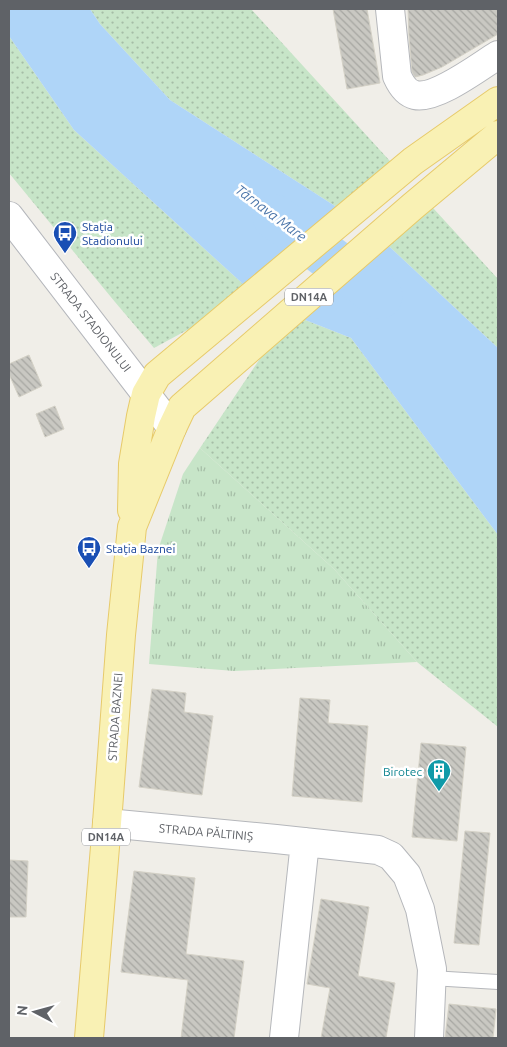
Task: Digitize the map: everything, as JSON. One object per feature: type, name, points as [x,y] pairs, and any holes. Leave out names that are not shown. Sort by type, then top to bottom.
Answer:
[{"type":"main road","name":"DN14A","points":[[132,527],[133,464],[140,416],[152,385],[413,161],[498,100]]},
{"type":"main road","name":"DN14A","points":[[177,417],[435,188],[498,135]]},
{"type":"main road","name":"STRADA BAZNEI","points":[[89,1038],[121,635],[132,527],[177,417]]},
{"type":"street","points":[[390,9],[397,76],[401,85],[415,95],[426,95],[446,88],[498,55]]},
{"type":"street","name":"STRADA STADIONULUI","points":[[9,216],[177,417]]},
{"type":"street","name":"STRADA PĂLTINIȘ","points":[[107,823],[378,850],[391,856],[407,875],[420,909],[432,969],[430,1038]]},
{"type":"street","points":[[284,1038],[305,842]]},
{"type":"lane","points":[[431,978],[498,982]]},
{"type":"green space","points":[[90,9],[251,9],[400,172],[349,215],[170,100],[100,24]]},
{"type":"green space","points":[[9,36],[74,130],[254,294],[154,348],[9,173]]},
{"type":"green space","points":[[423,197],[498,279],[498,348],[378,236]]},
{"type":"green space","points":[[290,314],[351,338],[498,535],[498,727],[417,662],[334,569],[200,448]]},
{"type":"green space","points":[[200,448],[334,569],[417,662],[234,671],[149,664],[158,550],[183,474]]},
{"type":"water","points":[[9,9],[90,9],[100,24],[170,100],[349,215],[254,294],[74,130],[9,36]]},
{"type":"water","points":[[378,236],[498,348],[498,535],[351,338],[290,314]]},
{"type":"building","points":[[333,9],[367,9],[380,83],[347,89]]},
{"type":"building","points":[[408,9],[498,9],[498,34],[442,67],[415,77],[412,72]]},
{"type":"building","points":[[29,355],[42,386],[19,397],[9,374],[9,364]]},
{"type":"building","points":[[55,406],[64,429],[45,437],[36,414]]},
{"type":"building","points":[[152,689],[186,693],[184,712],[213,716],[202,795],[139,787]]},
{"type":"building","points":[[300,698],[330,700],[328,723],[368,726],[362,802],[292,796]]},
{"type":"building","name":"Birotec","points":[[421,743],[466,747],[457,841],[412,837]]},
{"type":"building","points":[[465,831],[490,833],[479,945],[454,943]]},
{"type":"building","points":[[9,860],[28,861],[26,917],[9,917]]},
{"type":"building","points":[[134,871],[195,878],[186,954],[244,961],[234,1038],[181,1038],[188,980],[121,972]]},
{"type":"building","points":[[321,899],[369,907],[358,976],[395,983],[386,1038],[321,1038],[330,988],[307,984]]},
{"type":"building","points":[[449,1004],[496,1009],[493,1038],[445,1038]]},
{"type":"waterway","name":"Târnava Mare","points":[[275,217],[380,296]]},
{"type":"place","name":"Stația Stadionului","points":[[65,254]]},
{"type":"place","name":"Stația Baznei","points":[[89,569]]},
{"type":"place","name":"Birotec","points":[[439,792]]}]
